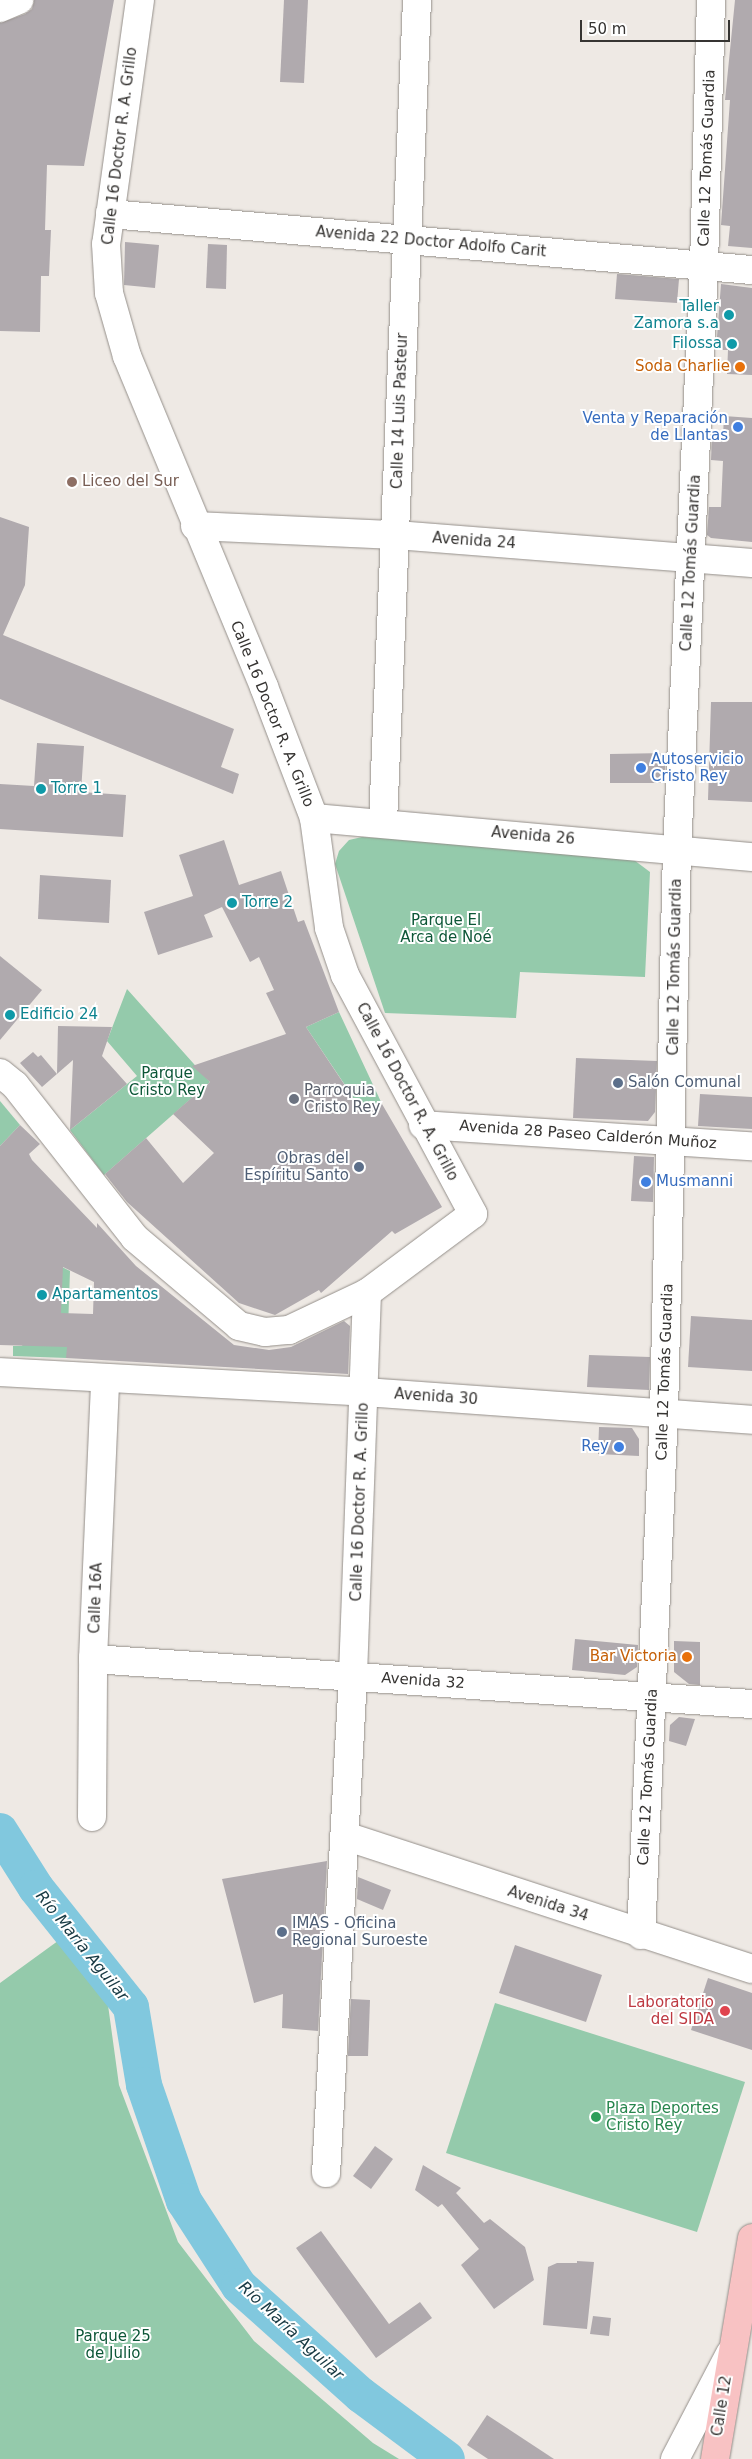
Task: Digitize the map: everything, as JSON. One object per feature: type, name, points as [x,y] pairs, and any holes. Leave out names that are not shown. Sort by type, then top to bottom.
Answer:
[{"type":"main road","name":"Calle 12","points":[[715,2459],[730,2354],[749,2270],[752,2238]]},
{"type":"street","points":[[0,8],[18,0]]},
{"type":"street","name":"Calle 16 Doctor R. A. Grillo","points":[[140,0],[106,244],[109,293],[127,356],[195,526],[264,687],[314,818],[329,928],[345,975],[474,1214],[367,1293],[365,1392],[353,1676],[326,2173]]},
{"type":"street","name":"Calle 14 Luis Pasteur","points":[[383,822],[417,0]]},
{"type":"street","name":"Calle 12 Tomás Guardia","points":[[641,1935],[664,1413],[672,1141],[677,850],[704,266],[711,0]]},
{"type":"street","name":"Avenida 22 Doctor Adolfo Carit","points":[[110,214],[752,270]]},
{"type":"street","name":"Avenida 24","points":[[195,526],[396,535],[752,563]]},
{"type":"street","name":"Avenida 26","points":[[314,818],[383,822],[752,857]]},
{"type":"street","points":[[0,1073],[21,1092],[135,1238],[238,1326],[265,1332],[289,1330],[367,1293]]},
{"type":"street","name":"Avenida 28 Paseo Calderón Muñoz","points":[[424,1124],[752,1146]]},
{"type":"street","name":"Avenida 30","points":[[0,1372],[365,1392],[752,1420]]},
{"type":"street","name":"Calle 16A","points":[[92,1817],[93,1659],[105,1379]]},
{"type":"street","name":"Avenida 32","points":[[93,1659],[752,1704]]},
{"type":"street","name":"Avenida 34","points":[[345,1836],[641,1935],[752,1969]]},
{"type":"street","points":[[675,2459],[730,2354]]},
{"type":"green space","name":"Parque El Arca de Noé","points":[[362,837],[626,854],[650,872],[645,977],[520,972],[516,1018],[385,1013],[335,864],[339,851],[349,840]]},
{"type":"green space","name":"Parque Cristo Rey","points":[[127,989],[210,1082],[104,1175],[70,1130],[137,1076],[107,1041]]},
{"type":"green space","points":[[339,1012],[382,1104],[344,1126],[328,1106],[349,1091],[306,1027]]},
{"type":"green space","points":[[0,1101],[20,1125],[0,1146]]},
{"type":"green space","points":[[62,1267],[70,1271],[67,1358],[13,1356],[13,1346],[22,1346]]},
{"type":"green space","name":"Parque 25 de Julio","points":[[73,1930],[108,2005],[119,2085],[178,2242],[254,2341],[373,2443],[399,2459],[0,2459],[0,1983]]},
{"type":"green space","name":"Plaza Deportes Cristo Rey","points":[[495,2003],[745,2082],[697,2232],[446,2153]]},
{"type":"building","points":[[34,0],[114,0],[84,166],[47,165],[45,230],[51,230],[49,276],[41,276],[40,332],[0,331],[0,23],[25,14],[32,9]]},
{"type":"building","points":[[284,0],[308,0],[304,83],[280,82]]},
{"type":"building","points":[[735,0],[752,0],[752,248],[728,246],[730,226],[721,225],[730,100],[725,100]]},
{"type":"building","points":[[125,242],[159,245],[155,288],[124,285]]},
{"type":"building","points":[[208,244],[227,245],[226,289],[206,288]]},
{"type":"building","points":[[617,274],[679,279],[677,303],[615,299]]},
{"type":"building","points":[[721,284],[752,288],[752,375],[727,374],[728,350],[716,350]]},
{"type":"building","points":[[724,416],[752,418],[752,542],[711,538],[707,535],[709,507],[721,507],[723,461],[711,460],[712,436],[723,436]]},
{"type":"building","points":[[0,517],[29,527],[25,585],[3,635],[234,729],[221,767],[239,774],[233,794],[0,699]]},
{"type":"building","points":[[711,702],[752,702],[752,802],[708,800]]},
{"type":"building","name":"Torre 1","points":[[37,743],[84,746],[81,792],[126,795],[123,837],[0,829],[0,784],[34,786]]},
{"type":"building","name":"Autoservicio Cristo Rey","points":[[666,753],[664,783],[610,783],[610,754]]},
{"type":"building","points":[[224,840],[239,885],[281,871],[298,922],[304,920],[339,1012],[306,1027],[364,1114],[382,1104],[442,1207],[395,1234],[392,1231],[321,1293],[319,1290],[275,1315],[239,1303],[127,1202],[105,1174],[146,1138],[183,1183],[214,1153],[173,1114],[210,1082],[192,1066],[286,1034],[266,993],[274,990],[259,957],[250,962],[222,907],[204,915],[213,937],[158,955],[144,912],[193,896],[179,855]]},
{"type":"building","points":[[40,875],[111,880],[109,923],[38,919]]},
{"type":"building","name":"Edificio 24","points":[[0,956],[42,990],[0,1040]]},
{"type":"building","points":[[58,1026],[112,1027],[102,1056],[127,1084],[70,1130],[73,1060],[57,1074]]},
{"type":"building","points":[[33,1052],[38,1057],[41,1055],[57,1074],[42,1087],[20,1063]]},
{"type":"building","name":"Salón Comunal","points":[[576,1058],[657,1061],[655,1112],[648,1121],[573,1118]]},
{"type":"building","points":[[700,1094],[752,1097],[752,1129],[698,1126]]},
{"type":"building","points":[[20,1125],[40,1144],[29,1154],[32,1160],[97,1228],[97,1223],[136,1266],[234,1345],[269,1350],[291,1347],[344,1321],[350,1326],[348,1374],[66,1358],[67,1347],[0,1345],[0,1146]],"holes":[[[63,1267],[94,1282],[93,1314],[61,1313]]]},
{"type":"building","name":"Musmanni","points":[[634,1156],[654,1157],[653,1202],[631,1201]]},
{"type":"building","points":[[691,1316],[752,1320],[752,1371],[688,1367]]},
{"type":"building","points":[[589,1355],[650,1357],[649,1390],[587,1387]]},
{"type":"building","name":"Rey","points":[[599,1427],[632,1428],[639,1439],[639,1456],[598,1454]]},
{"type":"building","points":[[575,1639],[638,1645],[637,1667],[625,1675],[572,1670]]},
{"type":"building","name":"Bar Victoria","points":[[674,1641],[700,1642],[700,1685],[689,1684],[674,1672]]},
{"type":"building","points":[[679,1717],[695,1719],[686,1746],[669,1741],[670,1725]]},
{"type":"building","name":"IMAS - Oficina Regional Suroeste","points":[[327,1861],[318,2031],[282,2028],[283,1994],[254,2003],[222,1879]]},
{"type":"building","points":[[358,1877],[391,1890],[383,1910],[357,1899]]},
{"type":"building","points":[[515,1945],[602,1975],[586,2022],[499,1993]]},
{"type":"building","name":"Laboratorio del SIDA","points":[[708,1978],[752,1993],[752,2050],[691,2030]]},
{"type":"building","points":[[351,1999],[370,2000],[368,2056],[348,2056]]},
{"type":"building","points":[[375,2146],[393,2159],[371,2189],[353,2176]]},
{"type":"building","points":[[423,2165],[461,2188],[456,2193],[484,2223],[490,2219],[525,2247],[534,2280],[494,2309],[461,2265],[479,2249],[442,2204],[438,2207],[415,2190]]},
{"type":"building","points":[[321,2231],[389,2324],[420,2302],[432,2318],[376,2358],[296,2248]]},
{"type":"building","points":[[577,2261],[594,2262],[587,2329],[543,2325],[548,2267],[557,2263],[577,2263]]},
{"type":"building","points":[[593,2316],[611,2318],[609,2336],[590,2334]]},
{"type":"building","points":[[487,2415],[554,2459],[488,2459],[467,2445]]},
{"type":"waterway","name":"Río María Aguilar","points":[[0,1831],[36,1888],[131,2007],[144,2085],[184,2201],[239,2286],[361,2395],[447,2459]]},
{"type":"place","name":"Taller Zamora s.a","points":[[729,315]]},
{"type":"place","name":"Filossa","points":[[732,344]]},
{"type":"place","name":"Soda Charlie","points":[[740,367]]},
{"type":"place","name":"Venta y Reparación de Llantas","points":[[738,427]]},
{"type":"place","name":"Liceo del Sur","points":[[72,482]]},
{"type":"place","name":"Autoservicio Cristo Rey","points":[[641,768]]},
{"type":"place","name":"Torre 1","points":[[41,789]]},
{"type":"place","name":"Torre 2","points":[[232,903]]},
{"type":"place","name":"Edificio 24","points":[[10,1015]]},
{"type":"place","name":"Salón Comunal","points":[[618,1083]]},
{"type":"place","name":"Parroquia Cristo Rey","points":[[294,1099]]},
{"type":"place","name":"Obras del Espíritu Santo","points":[[359,1167]]},
{"type":"place","name":"Musmanni","points":[[646,1182]]},
{"type":"place","name":"Apartamentos","points":[[42,1295]]},
{"type":"place","name":"Rey","points":[[619,1447]]},
{"type":"place","name":"Bar Victoria","points":[[687,1657]]},
{"type":"place","name":"IMAS - Oficina Regional Suroeste","points":[[282,1932]]},
{"type":"place","name":"Laboratorio del SIDA","points":[[725,2011]]},
{"type":"place","name":"Plaza Deportes Cristo Rey","points":[[596,2117]]}]
